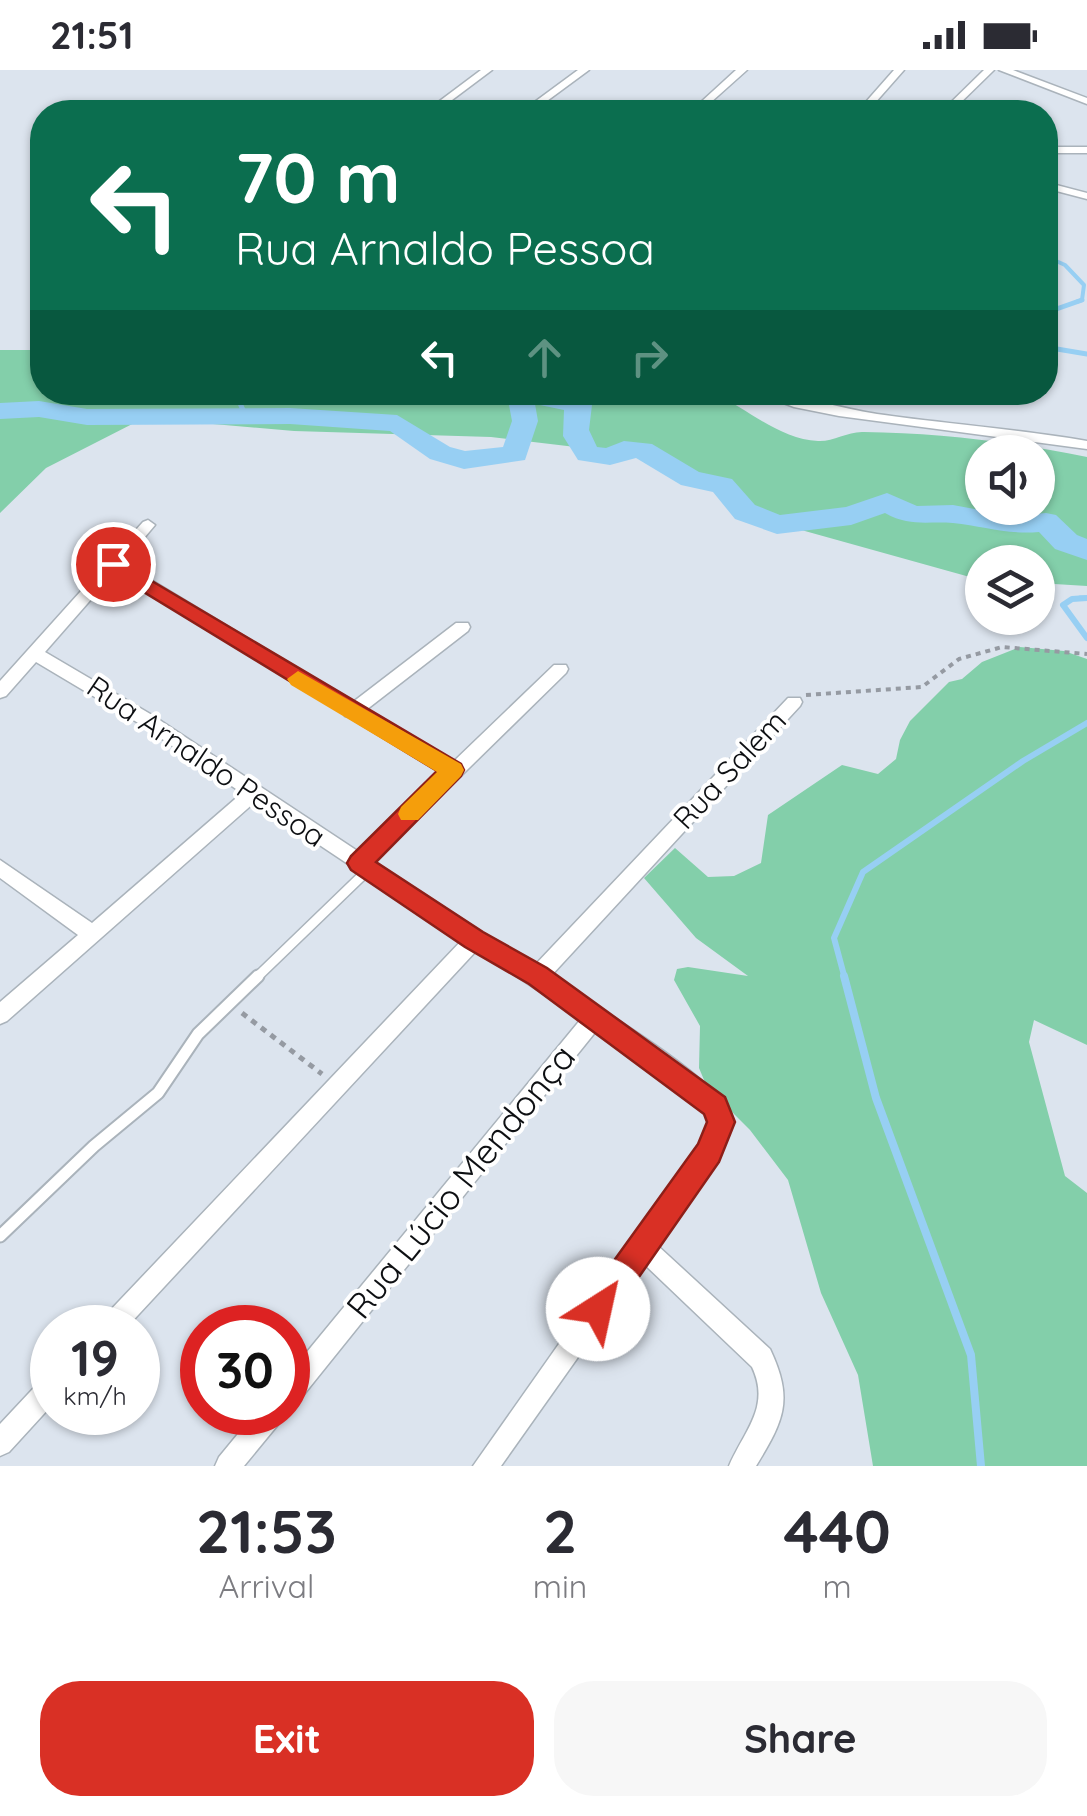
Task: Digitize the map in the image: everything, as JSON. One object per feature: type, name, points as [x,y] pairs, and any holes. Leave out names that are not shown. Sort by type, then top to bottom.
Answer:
[{"type":"street","points":[[446,100],[487,70]]},
{"type":"street","points":[[543,100],[584,70]]},
{"type":"street","points":[[708,100],[742,70]]},
{"type":"street","points":[[873,100],[899,70]]},
{"type":"street","points":[[958,100],[989,70]]},
{"type":"street","points":[[1004,70],[1087,101]]},
{"type":"street","points":[[1058,150],[1087,150]]},
{"type":"street","points":[[1058,188],[1087,196]]},
{"type":"street","points":[[801,405],[1087,444]]},
{"type":"street","points":[[0,692],[148,524]]},
{"type":"street","points":[[113,564],[452,770]]},
{"type":"street","points":[[351,712],[462,627]]},
{"type":"street","name":"Rua Arnaldo Pessoa","points":[[34,653],[133,708],[474,940],[538,976],[698,1090],[720,1114],[719,1134],[642,1246]]},
{"type":"street","points":[[364,866],[452,770],[560,669]]},
{"type":"street","name":"Rua Salem","points":[[538,976],[794,702]]},
{"type":"street","points":[[0,1015],[254,793]]},
{"type":"street","points":[[0,868],[93,935]]},
{"type":"street","points":[[130,1305],[474,940]]},
{"type":"street","name":"Rua Lúcio Mendonça","points":[[310,1367],[596,1016]]},
{"type":"street","points":[[486,1466],[642,1246],[761,1358],[772,1377],[774,1402],[742,1466]]},
{"type":"street","points":[[0,1443],[30,1411]]},
{"type":"street","points":[[228,1466],[253,1435]]},
{"type":"lane","points":[[0,1236],[94,1146],[158,1093],[198,1034],[364,866]]},
{"type":"path","name":"Rua Salem","points":[[794,702],[804,695],[922,687],[958,658],[1002,646],[1086,654]]},
{"type":"path","points":[[230,1004],[336,1085]]},
{"type":"green space","points":[[0,350],[30,350],[30,405],[735,405],[804,439],[824,441],[858,432],[965,439],[965,525],[1055,525],[1055,452],[1087,457],[1087,586],[1055,584],[1055,545],[965,545],[965,576],[769,521],[660,457],[491,437],[294,431],[144,418],[46,468],[0,513]]},
{"type":"green space","points":[[1020,647],[1064,651],[1087,659],[1087,1045],[1034,1020],[1029,1042],[1065,1176],[1087,1193],[1087,1466],[873,1466],[858,1375],[821,1293],[788,1180],[750,1130],[707,1087],[699,1068],[700,1026],[674,980],[677,969],[688,967],[748,976],[696,938],[644,878],[675,848],[708,877],[734,876],[761,863],[768,815],[842,765],[878,774],[896,759],[910,721],[949,682],[962,679],[982,662]]},
{"type":"waterway","points":[[1058,262],[1084,285],[1082,300]]},
{"type":"waterway","points":[[1058,308],[1082,300]]},
{"type":"waterway","points":[[1076,302],[1082,300]]},
{"type":"waterway","points":[[1058,349],[1087,354]]},
{"type":"waterway","points":[[241,405],[247,419]]},
{"type":"waterway","points":[[0,411],[39,409],[87,417],[290,416],[397,423],[440,453],[464,460],[515,454],[525,421],[522,405]]},
{"type":"waterway","points":[[579,405],[575,430],[588,454],[610,457],[624,449],[642,450],[691,479],[722,485],[745,512],[777,525],[851,516],[887,502],[912,516],[953,514],[1012,525],[1046,522],[1066,542],[1087,550]]},
{"type":"waterway","points":[[1080,598],[1087,598],[1072,599],[1063,605],[1087,638]]},
{"type":"waterway","points":[[845,979],[834,938],[863,872],[1023,761],[1087,723]]},
{"type":"waterway","points":[[844,976],[876,1098],[971,1355],[981,1466]]},
{"type":"slow traffic","points":[[298,679],[452,770],[410,814]]},
{"type":"route","points":[[113,564],[452,770],[360,863],[474,940],[538,976],[715,1106],[720,1114],[719,1134],[598,1309]]}]
